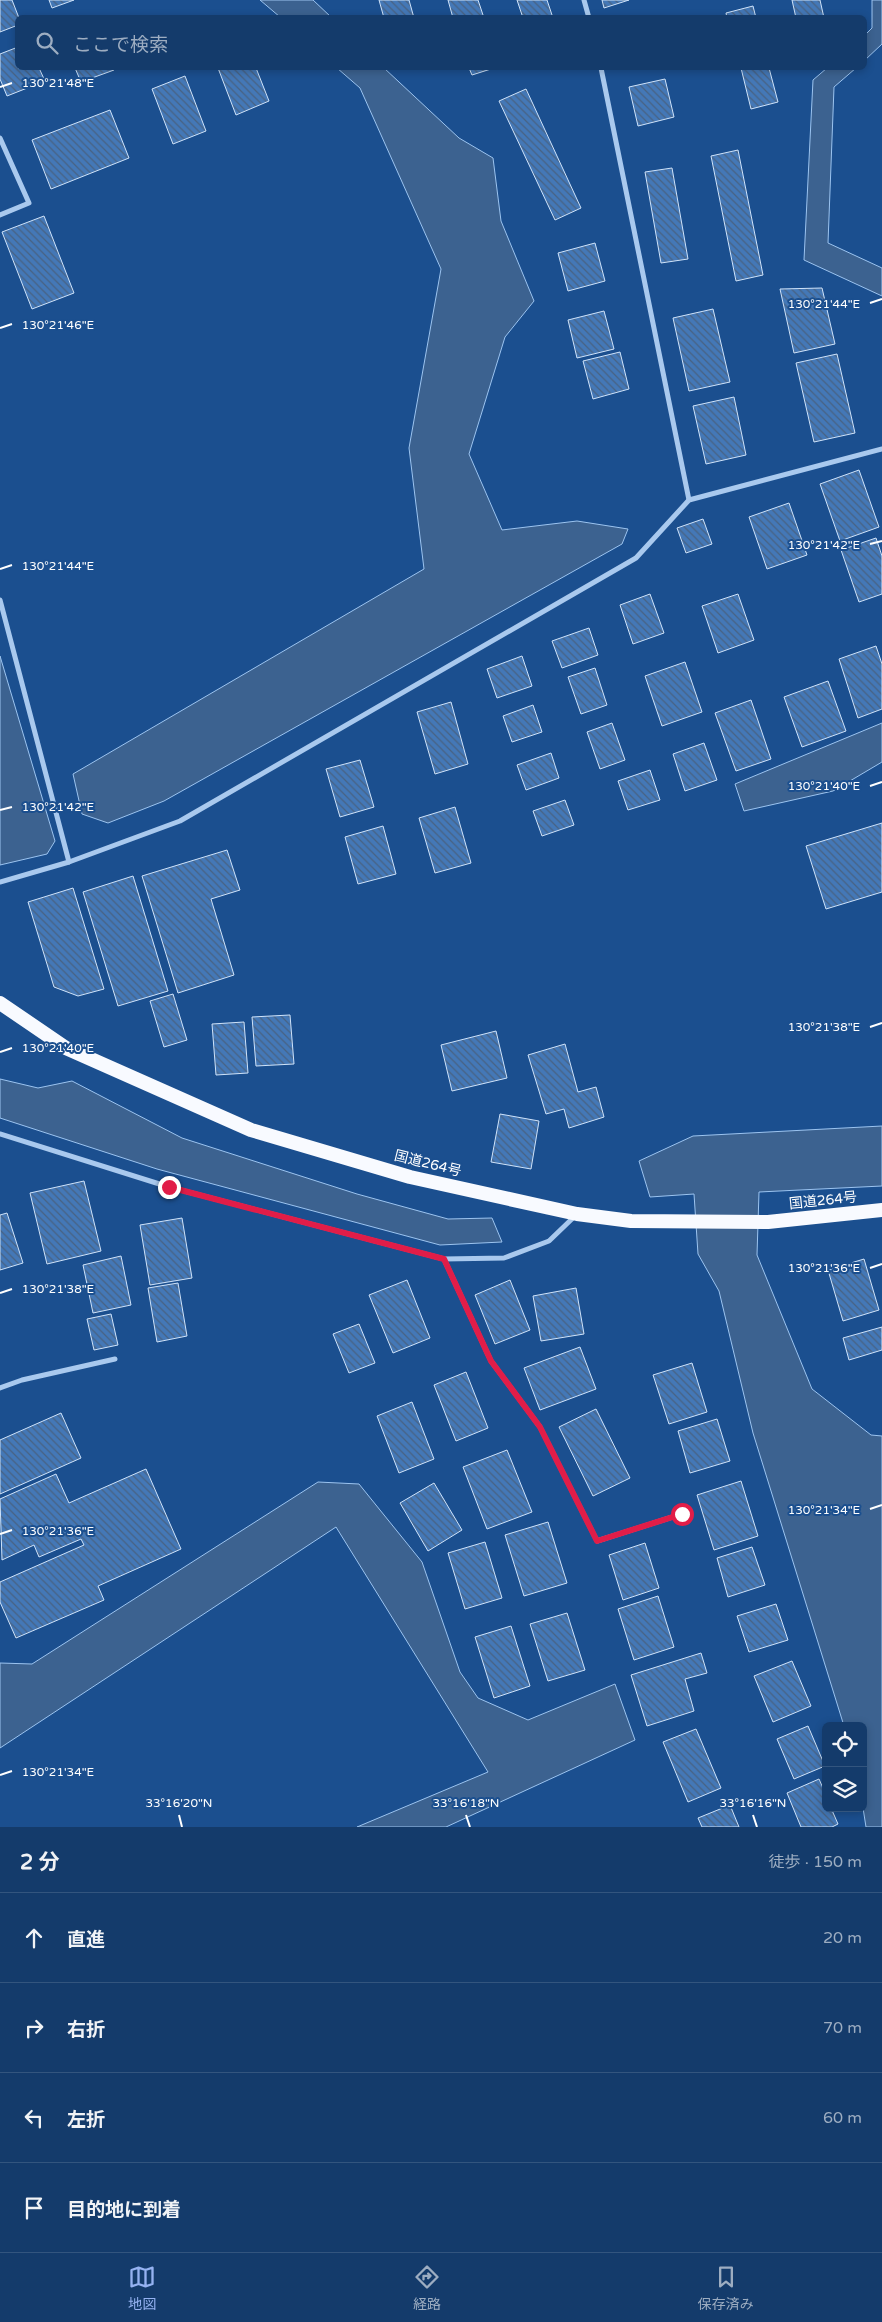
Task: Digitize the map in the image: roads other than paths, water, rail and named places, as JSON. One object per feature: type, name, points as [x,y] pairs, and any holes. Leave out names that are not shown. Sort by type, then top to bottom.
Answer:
[{"type":"highway","name":"国道264号","points":[[0,1003],[66,1048],[251,1130],[410,1177],[577,1214],[631,1221],[684,1223],[768,1222],[882,1210]]},
{"type":"street","points":[[584,0],[588,15]]},
{"type":"street","points":[[602,70],[690,500]]},
{"type":"street","points":[[0,138],[29,203],[0,215]]},
{"type":"street","points":[[0,882],[69,862],[180,821],[636,558],[690,500],[882,448]]},
{"type":"street","points":[[0,600],[69,862]]},
{"type":"street","points":[[0,1134],[169,1187],[444,1259],[504,1258],[549,1241],[577,1214]]},
{"type":"street","points":[[444,1259],[491,1361],[540,1427],[597,1541],[682,1514]]},
{"type":"street","points":[[0,1388],[22,1380],[115,1359]]},
{"type":"water","points":[[260,0],[313,0],[329,15],[278,15]]},
{"type":"water","points":[[872,0],[882,0],[882,44],[867,58],[867,33],[872,28]]},
{"type":"water","points":[[339,70],[386,70],[459,138],[493,158],[501,221],[534,301],[505,337],[469,454],[502,530],[577,521],[628,529],[622,544],[164,801],[108,823],[82,814],[73,774],[424,569],[409,448],[441,269],[360,88]]},
{"type":"water","points":[[825,70],[854,70],[834,87],[828,243],[882,268],[882,296],[804,260],[813,80]]},
{"type":"water","points":[[0,656],[55,841],[47,854],[0,865]]},
{"type":"water","points":[[882,723],[882,762],[833,791],[744,811],[735,784]]},
{"type":"water","points":[[0,1079],[38,1088],[72,1081],[182,1138],[357,1194],[448,1219],[492,1218],[502,1242],[440,1245],[157,1169],[0,1118]]},
{"type":"water","points":[[882,1126],[882,1186],[759,1192],[757,1255],[812,1389],[871,1435],[882,1436],[882,1827],[866,1827],[864,1812],[867,1812],[867,1722],[843,1722],[753,1433],[719,1291],[698,1254],[694,1194],[650,1197],[639,1161],[693,1136]]},
{"type":"water","points":[[318,1482],[359,1484],[422,1562],[460,1672],[478,1698],[528,1720],[615,1684],[635,1740],[446,1827],[357,1827],[488,1772],[336,1527],[0,1748],[0,1663],[32,1664]]}]
